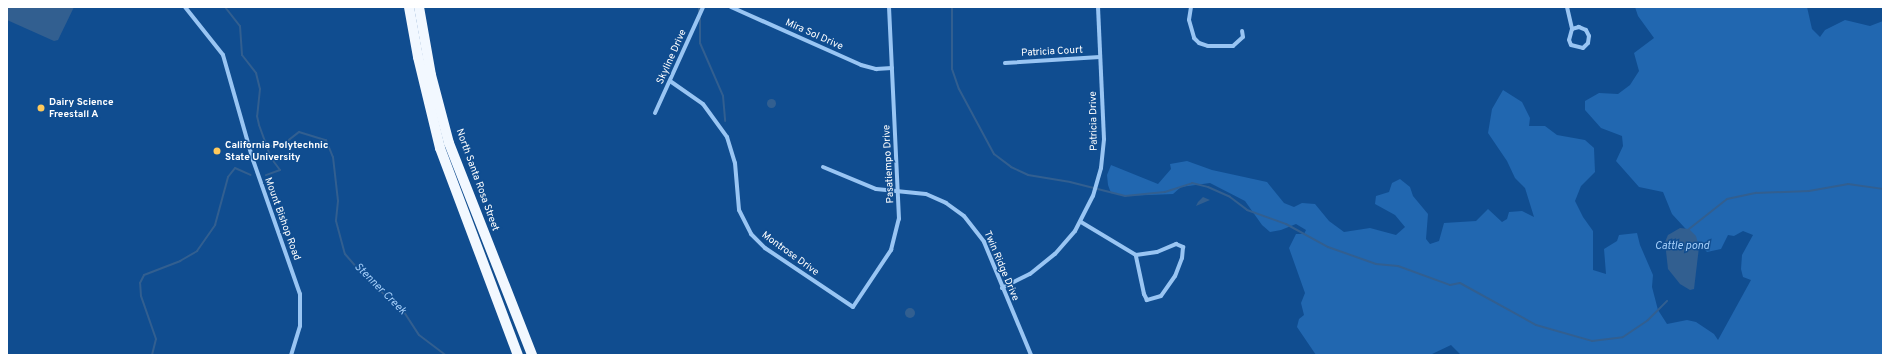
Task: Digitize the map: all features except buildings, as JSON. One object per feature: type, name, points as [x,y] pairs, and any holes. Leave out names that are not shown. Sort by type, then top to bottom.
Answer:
[{"type":"highway","points":[[409,7],[418,57],[440,148],[518,355]]},
{"type":"highway","name":"North Santa Rosa Street","points":[[419,7],[431,75],[449,143],[532,355]]},
{"type":"street","name":"Mount Bishop Road","points":[[185,7],[223,55],[253,160],[300,294],[300,326],[291,355]]},
{"type":"street","name":"Skyline Drive","points":[[656,113],[703,7]]},
{"type":"street","name":"Mira Sol Drive","points":[[731,7],[861,65],[876,69],[892,68]]},
{"type":"street","name":"Pasatiempo Drive","points":[[853,307],[895,240],[899,219],[889,7]]},
{"type":"street","name":"Patricia Drive","points":[[1002,288],[1030,274],[1049,259],[1081,222],[1099,177],[1104,149],[1098,7]]},
{"type":"street","points":[[1191,7],[1189,20],[1194,38],[1199,43],[1208,46],[1233,46],[1243,37],[1242,31]]},
{"type":"street","points":[[1567,7],[1572,29],[1569,40],[1572,45],[1583,48],[1588,43],[1590,36],[1586,30],[1579,27],[1572,29]]},
{"type":"street","name":"Patricia Court","points":[[1005,63],[1100,57]]},
{"type":"street","name":"Montrose Drive","points":[[670,81],[703,104],[727,137],[735,163],[739,210],[751,234],[765,248],[853,307]]},
{"type":"street","name":"Twin Ridge Drive","points":[[823,167],[868,187],[915,192],[936,198],[964,216],[984,242],[1031,355]]},
{"type":"street","points":[[1081,222],[1136,255],[1157,252],[1176,244],[1183,247],[1182,258],[1175,276],[1161,296],[1147,300],[1144,294],[1136,255]]},
{"type":"shaded area","points":[[1635,7],[1807,7],[1812,29],[1820,37],[1825,30],[1845,20],[1870,26],[1883,21],[1883,355],[1461,355],[1451,345],[1430,355],[1316,355],[1297,327],[1299,319],[1304,315],[1301,303],[1305,293],[1289,248],[1296,234],[1304,234],[1306,230],[1296,224],[1281,230],[1270,232],[1262,225],[1245,201],[1210,183],[1181,187],[1173,194],[1125,196],[1111,193],[1108,185],[1107,175],[1111,165],[1158,184],[1171,169],[1170,164],[1187,161],[1212,170],[1267,182],[1284,203],[1294,207],[1302,203],[1315,204],[1329,221],[1344,232],[1370,228],[1396,235],[1405,227],[1395,215],[1375,204],[1376,196],[1389,192],[1392,183],[1400,179],[1410,187],[1413,196],[1428,214],[1426,239],[1430,244],[1439,241],[1444,223],[1476,221],[1488,209],[1502,222],[1507,219],[1509,212],[1522,211],[1534,217],[1525,188],[1515,178],[1507,161],[1488,133],[1492,109],[1503,90],[1522,102],[1530,118],[1529,126],[1545,126],[1557,135],[1585,140],[1594,148],[1595,172],[1581,186],[1575,201],[1583,217],[1593,231],[1593,270],[1606,274],[1604,249],[1617,241],[1619,235],[1637,233],[1640,245],[1653,275],[1652,287],[1658,310],[1667,324],[1687,320],[1696,322],[1714,334],[1718,340],[1751,280],[1743,277],[1741,269],[1742,255],[1753,235],[1743,231],[1734,236],[1728,235],[1721,249],[1707,252],[1672,214],[1663,192],[1639,187],[1616,161],[1623,146],[1622,136],[1601,128],[1585,110],[1585,101],[1599,93],[1618,94],[1630,85],[1639,71],[1634,53],[1654,38],[1638,16]]},
{"type":"water","points":[[7,7],[74,7],[58,40],[54,41],[7,20]]},
{"type":"water","points":[[771,98],[776,103],[771,108],[766,103]]},
{"type":"water","points":[[1203,197],[1210,200],[1196,206],[1198,202]]},
{"type":"water","name":"Cattle pond","points":[[1680,228],[1689,229],[1696,236],[1699,247],[1694,289],[1690,290],[1680,284],[1668,269],[1665,242],[1668,235]]},
{"type":"water","points":[[910,308],[915,313],[910,318],[905,313]]},
{"type":"waterway","name":"Stenner Creek","points":[[225,7],[240,26],[242,55],[256,73],[260,89],[257,116],[259,125],[271,158],[280,170],[266,175]]},
{"type":"waterway","points":[[699,7],[699,12]]},
{"type":"waterway","points":[[952,7],[952,69],[959,89],[994,154],[1011,167],[1028,175],[1070,182],[1125,196],[1165,192],[1192,183],[1208,187],[1230,197],[1247,210],[1286,224],[1328,247],[1376,264],[1398,266],[1450,285],[1460,283],[1536,325],[1592,341],[1623,337],[1648,320],[1667,301]]},
{"type":"waterway","points":[[700,17],[700,43],[723,96],[725,121]]},
{"type":"waterway","name":"Stenner Creek","points":[[268,146],[281,146],[299,132],[326,140],[333,157],[338,201],[336,221],[345,254],[366,278],[404,312],[419,335],[446,355]]},
{"type":"waterway","points":[[152,355],[156,339],[141,296],[140,283],[144,275],[180,261],[197,251],[215,225],[228,177],[235,168],[251,175]]},
{"type":"waterway","points":[[1689,229],[1727,199],[1756,193],[1809,191],[1848,184],[1883,189]]},
{"type":"place","name":"Dairy Science Freestall A","points":[[41,108]]},
{"type":"place","name":"California Polytechnic State University","points":[[217,151]]}]
